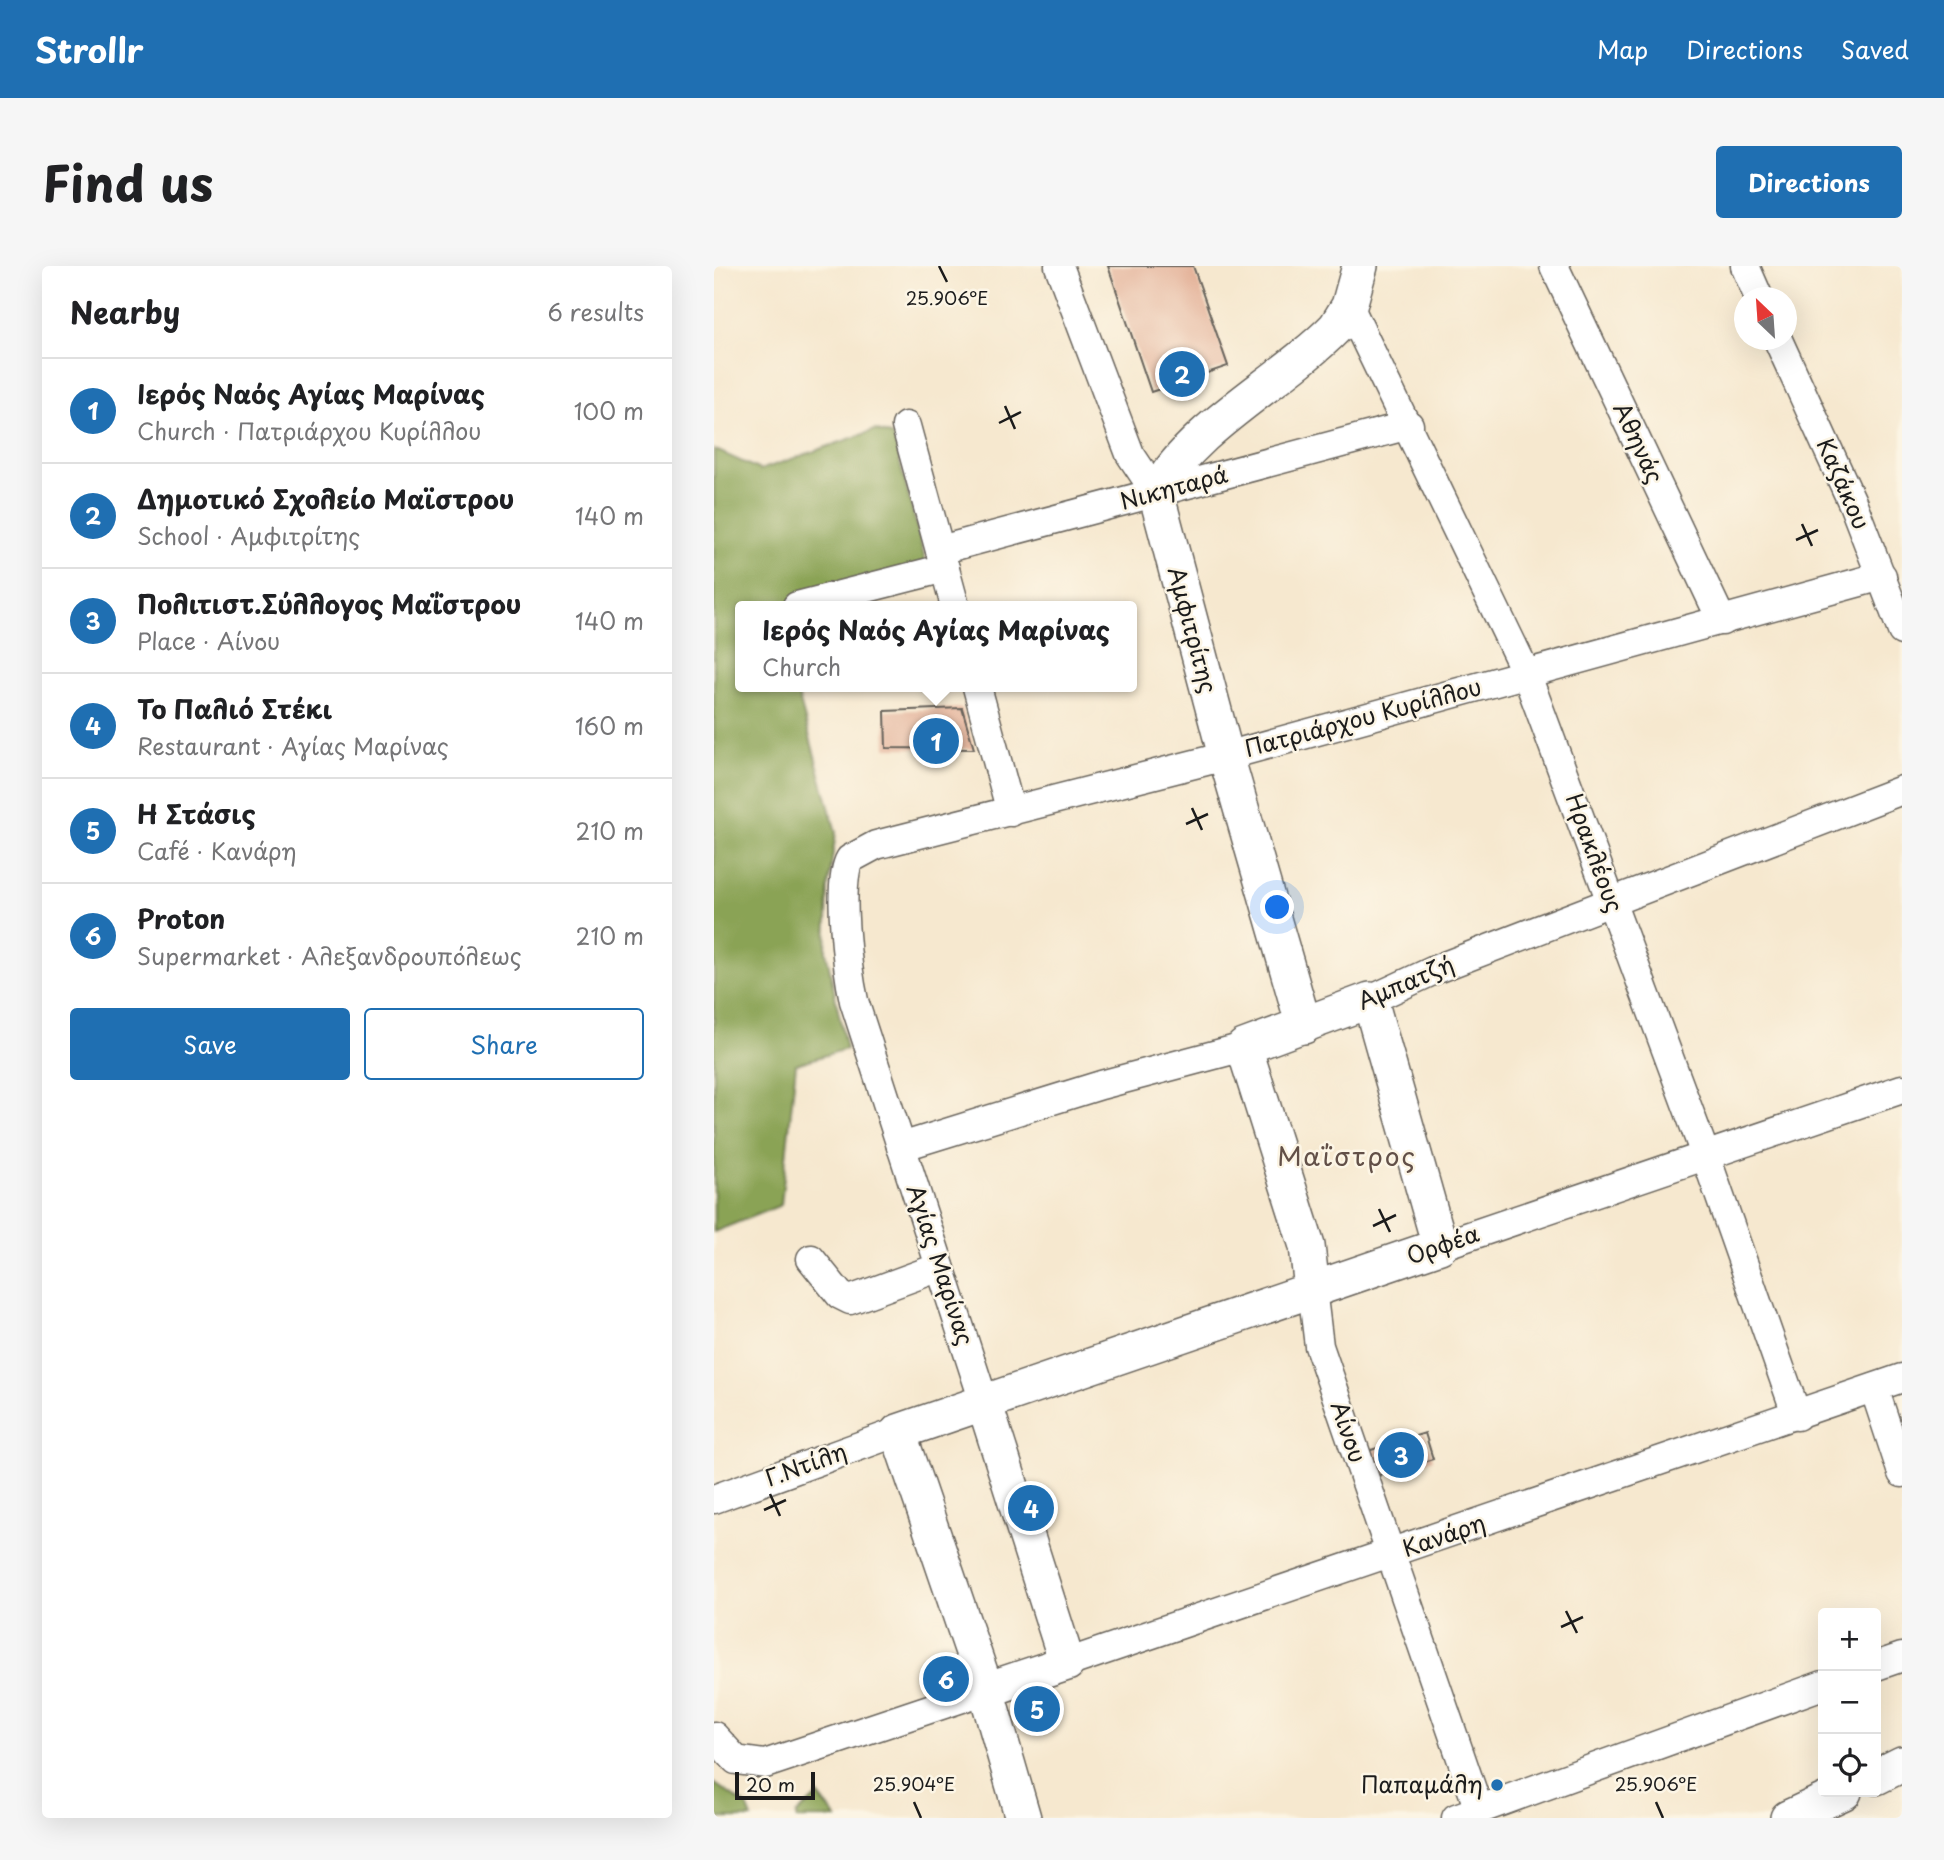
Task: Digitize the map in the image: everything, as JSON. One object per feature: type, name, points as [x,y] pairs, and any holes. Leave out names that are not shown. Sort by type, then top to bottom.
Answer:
[{"type":"street","points":[[1059,266],[1130,454],[1156,493],[1173,468],[1198,442],[1328,335],[1349,306],[1360,266]]},
{"type":"street","name":"Αθηνάς","points":[[1554,266],[1722,621]]},
{"type":"street","points":[[1745,266],[1754,287]]},
{"type":"street","name":"Ηρακλέους","points":[[1349,306],[1409,425],[1526,673],[1706,1157],[1797,1416]]},
{"type":"street","name":"Καζάκου","points":[[1783,350],[1853,504],[1902,631]]},
{"type":"street","name":"Νικηταρά","points":[[813,601],[1156,493],[1409,425]]},
{"type":"street","points":[[906,426],[954,601]]},
{"type":"street","name":"Αμφιτρίτης","points":[[1156,493],[1226,756],[1304,1026]]},
{"type":"street","name":"Πατριάρχου Κυρίλλου","points":[[847,863],[860,851],[877,845],[1226,756],[1882,576]]},
{"type":"street","points":[[978,692],[1011,811]]},
{"type":"street","name":"Αμπατζή","points":[[901,1147],[1101,1085],[1244,1047],[1304,1026],[1370,1000],[1439,968],[1902,790]]},
{"type":"street","name":"Αγίας Μαρίνας","points":[[847,863],[844,887],[848,972],[854,1000],[1067,1663]]},
{"type":"street","points":[[1370,1000],[1440,1246]]},
{"type":"street","name":"Αίνου","points":[[1244,1047],[1307,1246],[1319,1346],[1391,1554],[1467,1814]]},
{"type":"street","name":"Ορφέα","points":[[898,1432],[1902,1089]]},
{"type":"street","points":[[811,1259],[841,1295],[850,1300],[940,1267]]},
{"type":"street","name":"Κανάρη","points":[[986,1690],[1797,1416],[1902,1378]]},
{"type":"street","points":[[1874,1388],[1902,1473]]},
{"type":"street","points":[[898,1432],[986,1690],[1023,1818]]},
{"type":"street","name":"Γ.Ντίλη","points":[[714,1499],[898,1432]]},
{"type":"street","points":[[1881,1664],[1902,1657]]},
{"type":"street","points":[[1467,1814],[1818,1687]]},
{"type":"street","points":[[714,1737],[736,1760],[765,1764],[986,1690]]},
{"type":"street","points":[[1881,1774],[1902,1764]]},
{"type":"street","points":[[1788,1818],[1833,1797]]},
{"type":"green space","points":[[875,430],[893,436],[932,586],[870,601],[735,601],[735,692],[797,692],[836,832],[828,888],[826,951],[846,1049],[796,1064],[781,1205],[714,1232],[714,449],[760,470]]},
{"type":"green space","points":[[714,1783],[747,1806],[752,1818],[714,1818]]},
{"type":"green space","points":[[818,1795],[837,1818],[796,1818],[796,1815]]},
{"type":"building","points":[[1108,266],[1193,266],[1228,366],[1151,392]]},
{"type":"building","points":[[962,708],[974,749],[886,748],[885,711]]},
{"type":"building","points":[[1425,1433],[1433,1459],[1376,1476],[1368,1451]]},
{"type":"place","name":"Δημοτικό Σχολείο Μαϊστρου","points":[[1182,374]]},
{"type":"place","name":"Ιερός Ναός Αγίας Μαρίνας","points":[[936,741]]},
{"type":"place","name":"Πολιτιστ.Σύλλογος Μαΐστρου","points":[[1401,1455]]},
{"type":"place","name":"Το Παλιό Στέκι","points":[[1031,1508]]},
{"type":"place","name":"Proton","points":[[946,1679]]},
{"type":"place","name":"Η Στάσις","points":[[1037,1709]]},
{"type":"place","name":"Παπαμάλη","points":[[1497,1785]]},
{"type":"district","name":"Μαΐστρος","points":[[1347,1157]]}]
